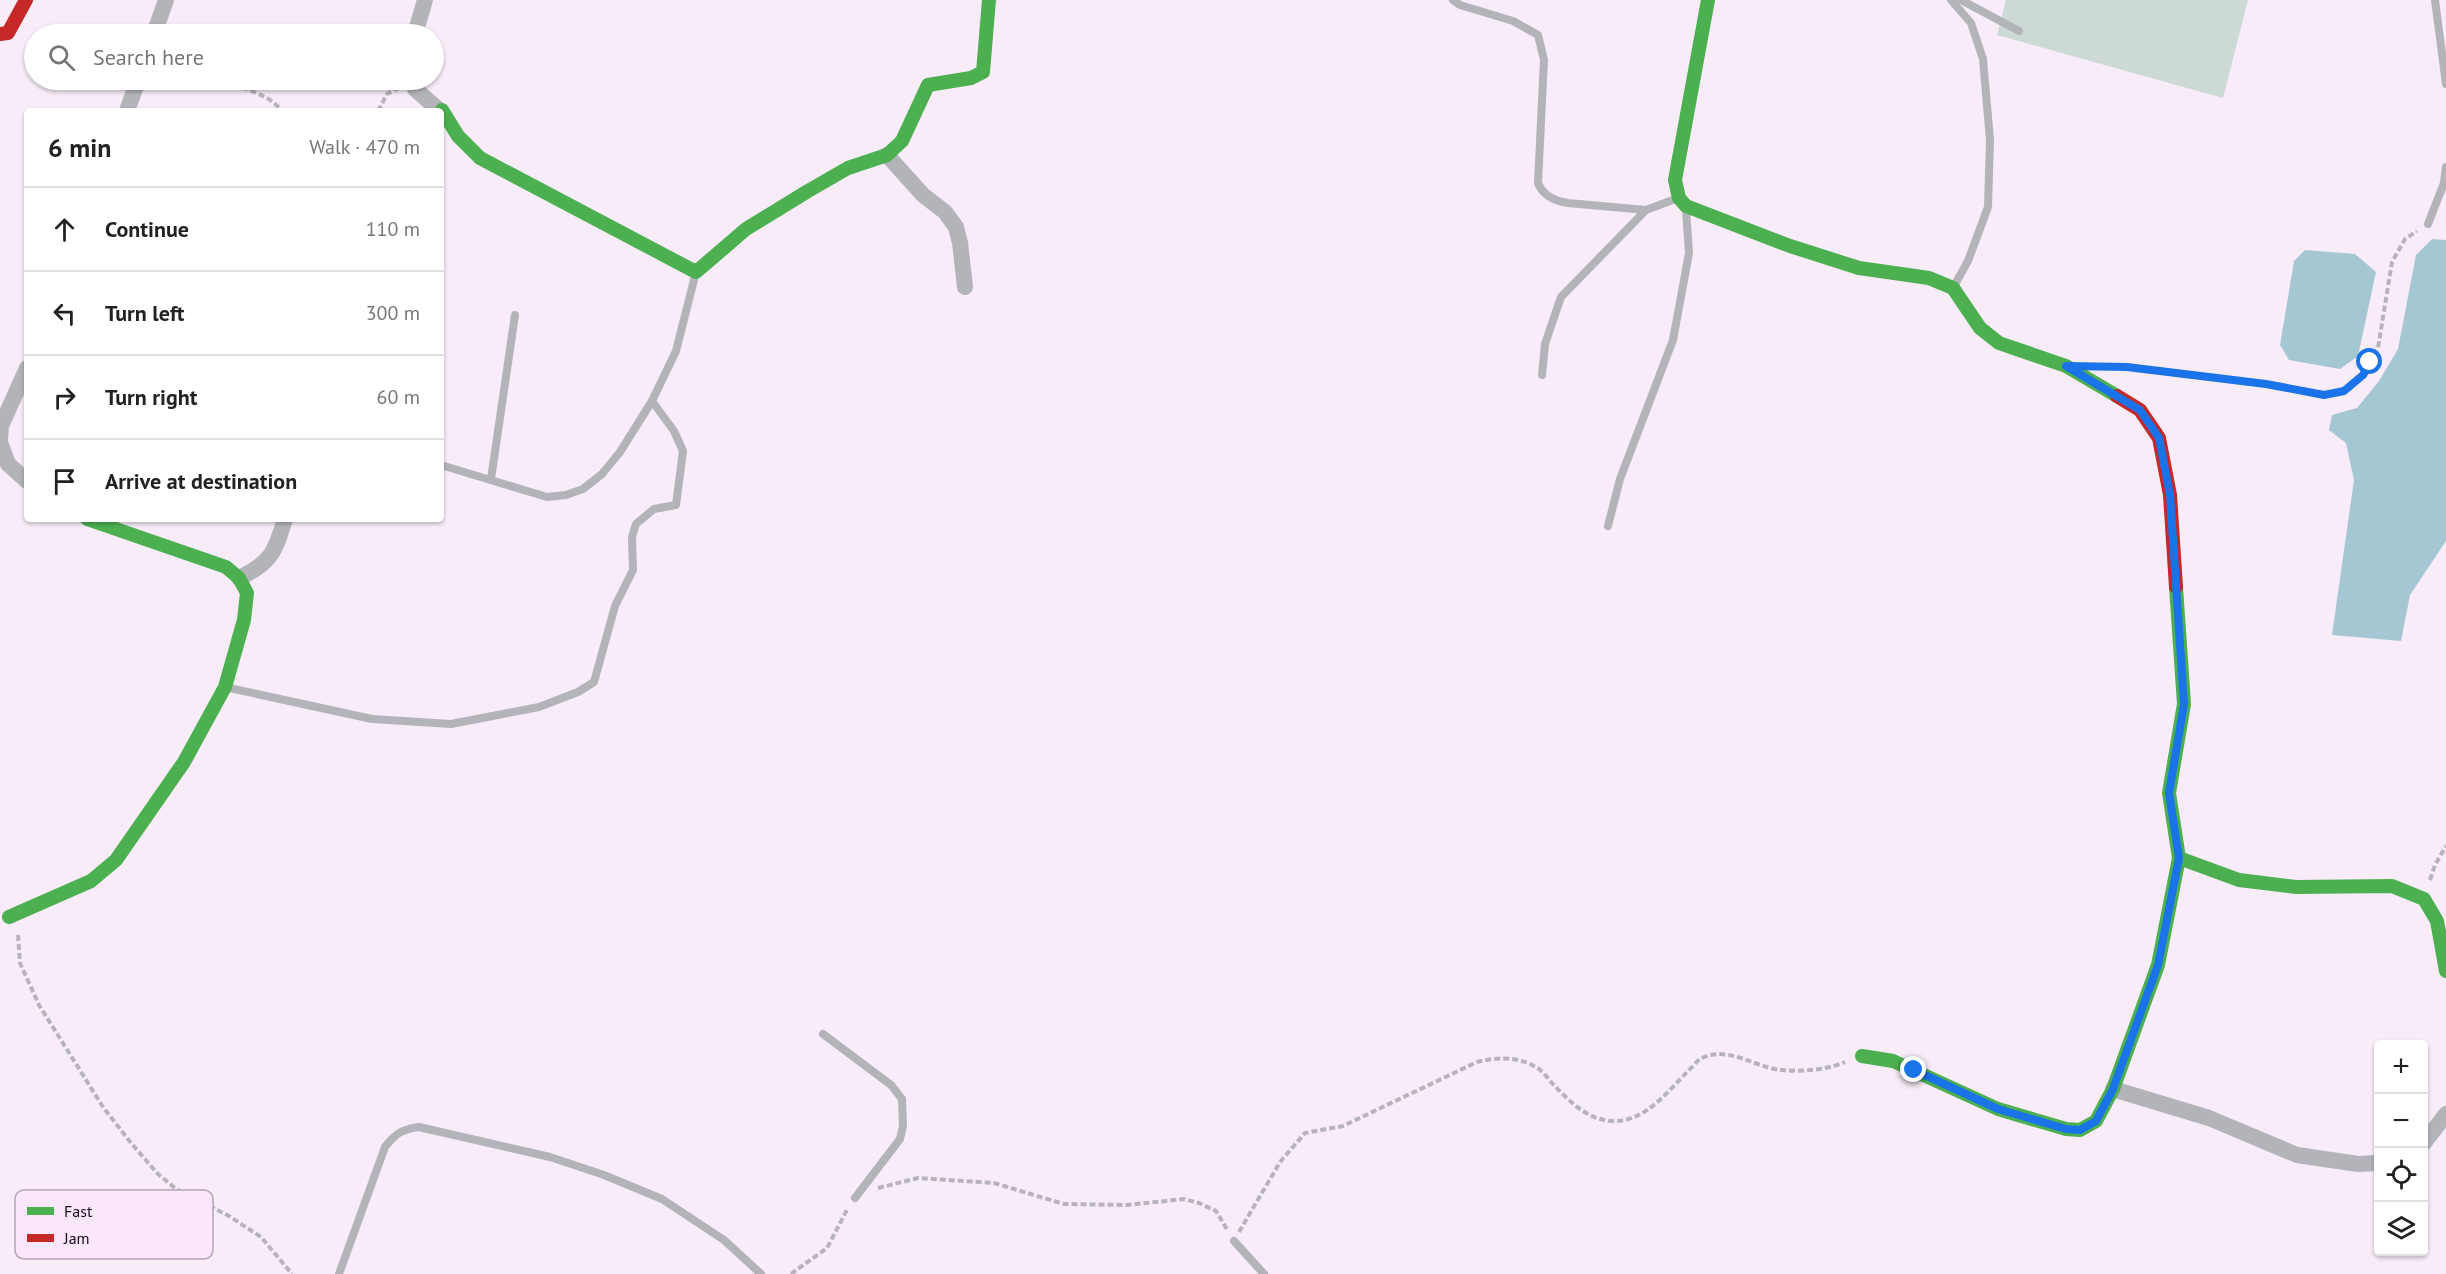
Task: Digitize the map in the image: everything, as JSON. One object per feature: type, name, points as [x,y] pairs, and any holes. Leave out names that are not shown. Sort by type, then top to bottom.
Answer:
[{"type":"street","points":[[0,34],[8,33],[26,0]]},
{"type":"street","points":[[158,24],[166,0]]},
{"type":"street","points":[[418,24],[425,0]]},
{"type":"street","points":[[444,115],[458,136],[480,158],[696,272],[746,229],[799,196],[848,168],[887,155],[902,141],[928,85],[938,80],[975,80],[983,72],[989,0]]},
{"type":"street","points":[[1708,0],[1675,180],[1683,202],[1790,246],[1859,268],[1929,278],[1953,288],[1980,328],[1999,343],[2066,366],[2140,410],[2159,438],[2170,495],[2184,704],[2169,793],[2179,858],[2158,965],[2113,1089],[2096,1121],[2080,1130],[2066,1129],[1998,1109],[1893,1061],[1862,1056]]},
{"type":"street","points":[[128,108],[134,90]]},
{"type":"street","points":[[421,90],[439,108]]},
{"type":"street","points":[[887,155],[923,195],[945,212],[956,227],[965,287]]},
{"type":"street","points":[[24,375],[1,426],[0,441],[8,464],[24,478]]},
{"type":"street","points":[[9,917],[91,881],[116,860],[184,762],[225,687],[244,620],[247,593],[239,578],[226,567],[96,522]]},
{"type":"street","points":[[239,578],[260,568],[277,546],[284,522]]},
{"type":"street","points":[[2179,858],[2240,880],[2296,887],[2392,886],[2424,899],[2437,921],[2446,971]]},
{"type":"street","points":[[2113,1089],[2209,1118],[2298,1155],[2358,1164],[2374,1163]]},
{"type":"street","points":[[2428,1138],[2446,1114]]},
{"type":"lane","points":[[1453,0],[1460,5],[1513,21],[1538,35],[1545,60],[1538,183],[1541,191],[1556,201],[1646,210],[1683,202],[1689,253],[1673,340],[1620,479],[1608,526]]},
{"type":"lane","points":[[1951,0],[1971,23],[1983,59],[1990,141],[1989,207],[1968,261],[1953,288]]},
{"type":"lane","points":[[1961,0],[2019,31]]},
{"type":"lane","points":[[2434,0],[2446,84]]},
{"type":"lane","points":[[2428,224],[2444,183],[2446,167]]},
{"type":"lane","points":[[1542,375],[1545,344],[1561,297],[1646,210]]},
{"type":"lane","points":[[444,466],[547,497],[566,495],[583,489],[602,474],[620,452],[652,401],[676,351],[696,272]]},
{"type":"lane","points":[[491,479],[515,315]]},
{"type":"lane","points":[[225,687],[372,719],[451,724],[539,707],[578,692],[594,682],[615,606],[633,570],[632,537],[636,524],[654,509],[676,505],[683,451],[674,431],[652,401]]},
{"type":"lane","points":[[823,1034],[891,1085],[902,1099],[903,1126],[900,1139],[855,1198]]},
{"type":"lane","points":[[339,1274],[385,1148],[394,1135],[405,1128],[419,1127],[550,1157],[604,1175],[662,1199],[724,1240],[761,1274]]},
{"type":"lane","points":[[1234,1241],[1264,1274]]},
{"type":"path","points":[[245,90],[269,98],[280,108]]},
{"type":"path","points":[[380,108],[387,94],[393,90]]},
{"type":"path","points":[[2097,366],[2127,367],[2266,384],[2324,395],[2344,391],[2363,375],[2378,348],[2392,262],[2405,239],[2428,224]]},
{"type":"path","points":[[2424,899],[2435,865],[2446,846]]},
{"type":"path","points":[[9,917],[18,934],[20,963],[39,1005],[103,1107],[130,1143],[158,1174],[178,1190]]},
{"type":"path","points":[[790,1274],[827,1248],[855,1198],[874,1189],[918,1178],[994,1183],[1064,1204],[1127,1205],[1184,1199],[1216,1211],[1234,1241],[1280,1162],[1305,1133],[1343,1126],[1477,1062],[1495,1058],[1508,1058],[1539,1069],[1570,1102],[1593,1117],[1609,1121],[1624,1121],[1638,1117],[1650,1108],[1701,1058],[1722,1053],[1780,1070],[1829,1068],[1862,1056]]},
{"type":"path","points":[[213,1208],[261,1236],[292,1274]]},
{"type":"shaded area","points":[[2006,0],[2248,0],[2223,98],[1997,35]]},
{"type":"water","points":[[2432,239],[2446,240],[2446,541],[2410,595],[2401,641],[2332,635],[2354,480],[2346,443],[2329,430],[2332,415],[2357,408],[2379,381],[2398,349],[2416,255]]},
{"type":"water","points":[[2305,250],[2355,254],[2376,272],[2358,356],[2340,369],[2289,360],[2280,345],[2294,261]]},
{"type":"traffic: fast","points":[[444,113],[458,136],[480,158],[696,272],[746,229],[808,191],[848,168],[887,155],[902,141],[928,85],[971,78],[983,72],[989,0]]},
{"type":"traffic: fast","points":[[1708,0],[1675,180],[1679,198],[1686,206],[1790,246],[1859,268],[1929,278],[1953,288],[1980,328],[1999,343],[2066,366],[2117,396]]},
{"type":"traffic: fast","points":[[9,917],[91,881],[116,860],[184,762],[225,687],[244,620],[247,593],[239,578],[226,567],[96,522]]},
{"type":"traffic: fast","points":[[2176,587],[2184,704],[2169,793],[2179,858],[2239,880],[2296,887],[2392,886],[2424,899],[2437,921],[2446,971]]},
{"type":"traffic: fast","points":[[1862,1056],[1893,1061],[1998,1109],[2066,1129],[2080,1130],[2096,1121],[2113,1089],[2158,965],[2179,858]]},
{"type":"traffic: jam","points":[[0,34],[8,33],[26,0]]},
{"type":"traffic: jam","points":[[2117,396],[2140,410],[2159,438],[2170,495],[2176,587]]},
{"type":"route","points":[[1914,1070],[1998,1109],[2066,1129],[2080,1130],[2096,1121],[2113,1089],[2158,965],[2179,858],[2169,793],[2184,704],[2170,495],[2159,438],[2140,410],[2066,366],[2127,367],[2266,384],[2324,395],[2344,391],[2363,375],[2370,362]]}]
